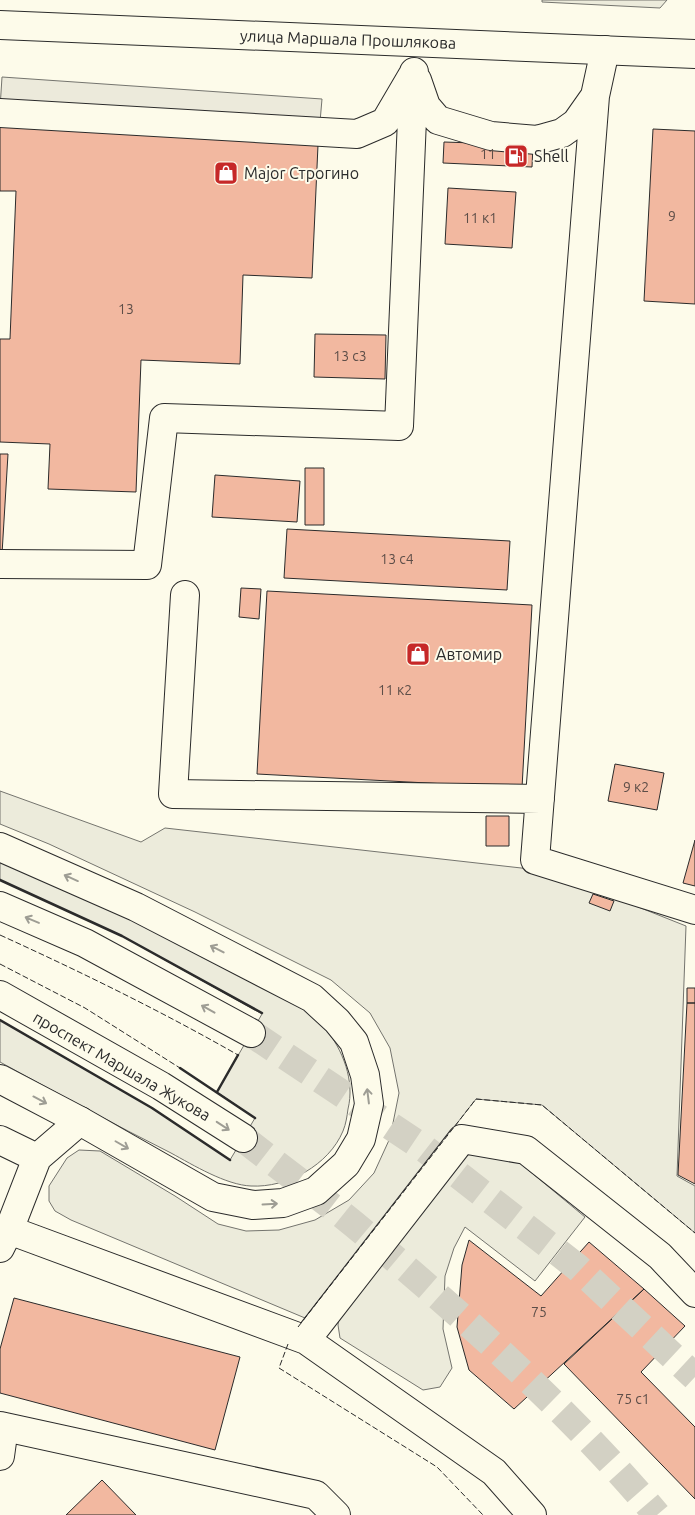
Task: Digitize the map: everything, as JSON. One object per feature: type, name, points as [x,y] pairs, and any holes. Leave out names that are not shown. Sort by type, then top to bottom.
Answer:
[{"type":"main road","name":"улица Маршала Прошлякова","points":[[0,24],[695,54]]},
{"type":"main road","points":[[0,564],[147,565],[164,418],[398,426],[416,41]]},
{"type":"main road","points":[[605,50],[595,96],[535,860],[695,910]]},
{"type":"main road","points":[[414,72],[426,106],[438,120],[491,136],[538,140],[562,133],[576,123],[595,96]]},
{"type":"main road","points":[[0,113],[357,134],[385,122],[414,72]]},
{"type":"main road","points":[[185,595],[173,794],[540,798]]},
{"type":"main road","points":[[0,847],[136,907],[312,998],[337,1020],[354,1042],[365,1075],[369,1104],[362,1139],[346,1164],[316,1191],[283,1203],[252,1205],[213,1197],[80,1121],[0,1079]]},
{"type":"main road","points":[[0,906],[85,943],[251,1033]]},
{"type":"main road","name":"проспект Маршала Жукова","points":[[0,995],[161,1086],[243,1138]]},
{"type":"main road","points":[[80,1121],[37,1158],[4,1239],[306,1340],[494,1472],[532,1515]]},
{"type":"main road","points":[[306,1340],[462,1139],[526,1150],[660,1256],[695,1294]]},
{"type":"main road","points":[[0,1140],[37,1158]]},
{"type":"main road","points":[[0,1456],[2,1426],[316,1495],[336,1515]]},
{"type":"shaded area","points":[[542,0],[667,0],[660,8],[542,2]]},
{"type":"shaded area","points":[[2,77],[322,99],[318,145],[0,108]]},
{"type":"shaded area","points":[[0,791],[141,842],[165,828],[548,871],[686,926],[677,1176],[695,1186],[695,1233],[542,1105],[476,1099],[305,1318],[71,1220],[55,1211],[49,1201],[49,1186],[67,1158],[79,1150],[100,1151],[218,1224],[246,1231],[279,1230],[315,1220],[349,1200],[374,1173],[390,1138],[399,1093],[390,1048],[370,1013],[331,980],[195,912],[49,844],[0,824]]},
{"type":"shaded area","points":[[0,862],[131,919],[305,1010],[323,1025],[342,1056],[349,1077],[350,1088],[344,1128],[337,1143],[328,1154],[305,1172],[279,1183],[265,1186],[241,1185],[199,1168],[0,1062],[0,1020],[152,1108],[230,1160],[255,1118],[217,1092],[262,1014],[122,936],[0,880]]},
{"type":"shaded area","points":[[485,1153],[515,1159],[585,1217],[535,1281],[465,1227],[454,1248],[445,1276],[443,1329],[452,1368],[440,1387],[423,1390],[340,1338],[339,1316],[468,1154]]},
{"type":"building","points":[[0,124],[318,145],[312,278],[243,275],[240,364],[141,360],[136,492],[48,489],[50,444],[0,442],[0,339],[10,339],[16,191],[0,191]]},
{"type":"building","points":[[653,129],[695,131],[695,304],[644,301]]},
{"type":"building","points":[[444,142],[533,145],[532,167],[443,163]]},
{"type":"building","points":[[448,188],[516,192],[512,248],[445,244]]},
{"type":"building","points":[[315,334],[386,335],[385,379],[314,377]]},
{"type":"building","points":[[0,454],[8,454],[2,554],[0,554]]},
{"type":"building","points":[[305,468],[324,468],[324,525],[305,525]]},
{"type":"building","points":[[215,475],[300,481],[297,522],[212,517]]},
{"type":"building","points":[[287,529],[510,541],[507,590],[284,578]]},
{"type":"building","points":[[241,588],[261,589],[259,619],[239,617]]},
{"type":"building","points":[[267,591],[532,605],[522,788],[257,774]]},
{"type":"building","points":[[615,764],[664,773],[657,810],[608,801]]},
{"type":"building","points":[[486,816],[509,816],[509,846],[486,846]]},
{"type":"building","points":[[695,840],[695,886],[683,883]]},
{"type":"building","points":[[593,894],[614,901],[610,911],[589,903]]},
{"type":"building","points":[[687,988],[695,988],[695,1003],[687,1003]]},
{"type":"building","points":[[687,1003],[695,1003],[695,1184],[678,1175]]},
{"type":"building","points":[[469,1240],[541,1296],[589,1242],[644,1289],[514,1409],[469,1370],[457,1327],[462,1265]]},
{"type":"building","points":[[644,1289],[685,1326],[641,1372],[695,1427],[695,1499],[564,1364]]},
{"type":"building","points":[[14,1298],[240,1357],[215,1450],[0,1393],[0,1349]]},
{"type":"building","points":[[102,1480],[136,1515],[66,1515]]},
{"type":"tunnel","points":[[251,1033],[425,1149],[577,1267],[695,1377]]},
{"type":"tunnel","points":[[243,1138],[353,1223],[482,1335],[590,1440],[657,1515]]},
{"type":"fence","points":[[0,935],[120,992],[238,1055]]},
{"type":"fence","points":[[0,964],[85,1008],[180,1068]]},
{"type":"fence","points":[[298,1327],[476,1099],[542,1105],[695,1233]]},
{"type":"fence","points":[[288,1344],[279,1368],[437,1467],[483,1515]]},
{"type":"wall","points":[[0,880],[122,936],[262,1013]]},
{"type":"wall","points":[[0,1020],[152,1108],[230,1160]]},
{"type":"wall","points":[[217,1092],[238,1055]]},
{"type":"wall","points":[[180,1068],[255,1118]]},
{"type":"place","name":"Shell","points":[[516,156]]},
{"type":"place","name":"Major Строгино","points":[[226,173]]},
{"type":"place","name":"Автомир","points":[[418,654]]}]
